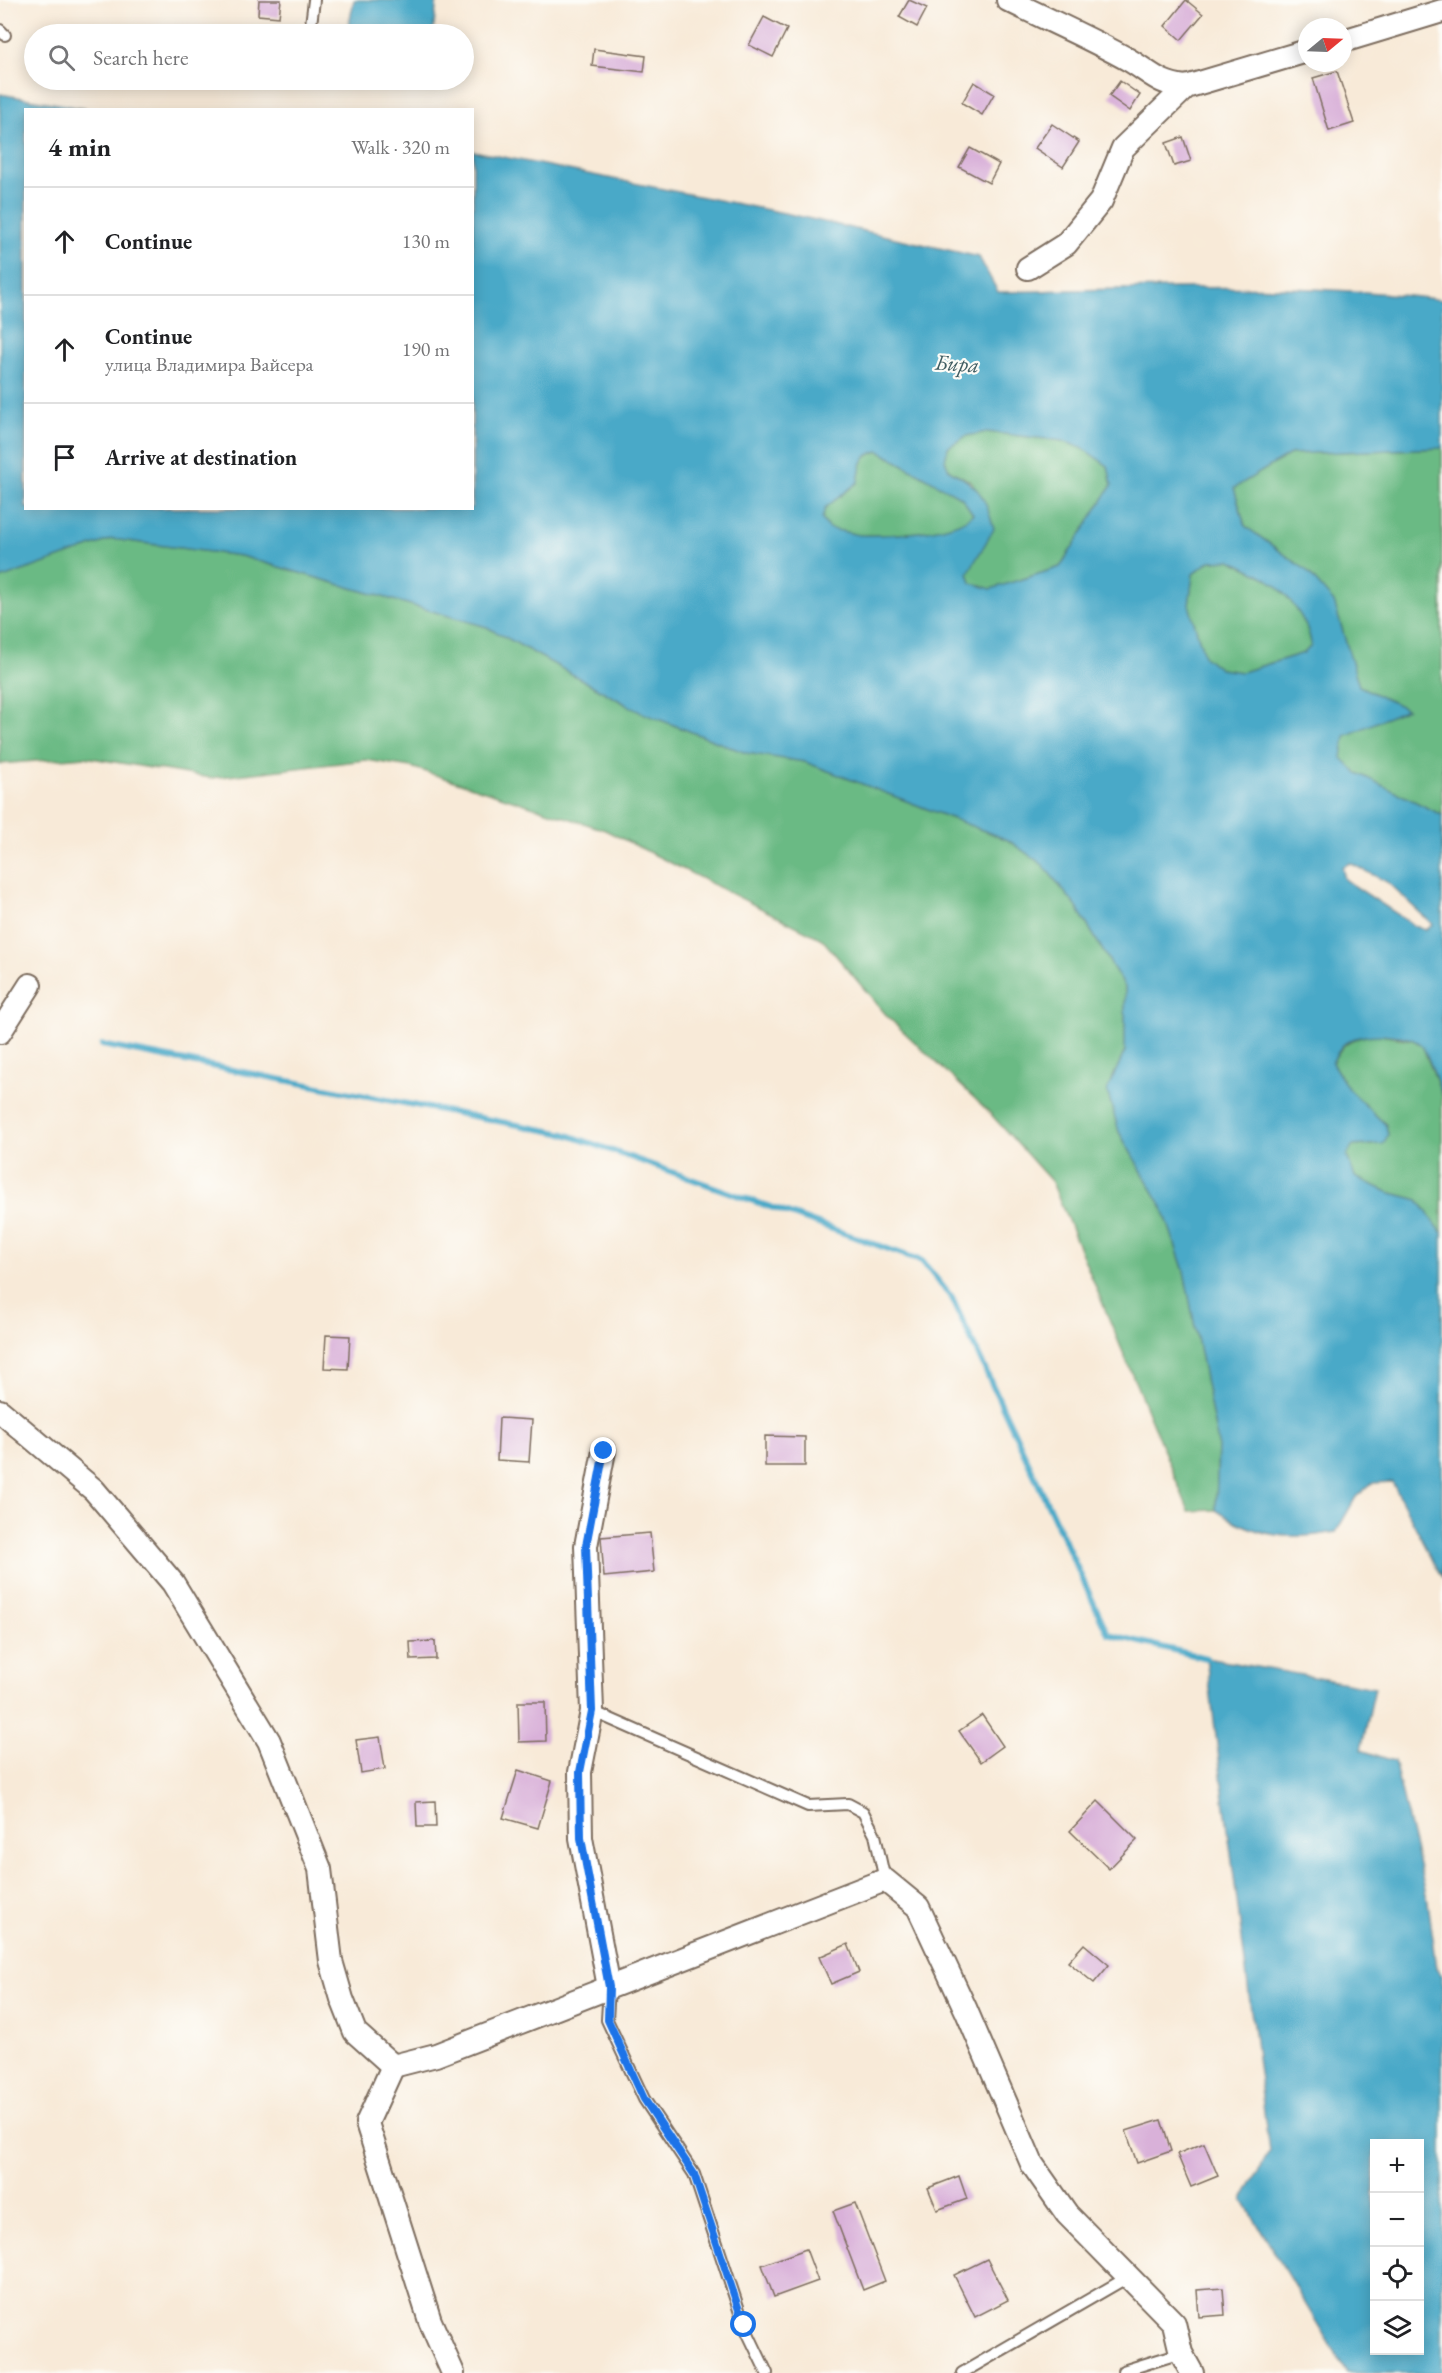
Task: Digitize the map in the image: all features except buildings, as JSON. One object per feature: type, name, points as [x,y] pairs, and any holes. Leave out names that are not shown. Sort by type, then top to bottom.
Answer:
[{"type":"street","points":[[1008,0],[1131,61],[1152,77],[1168,85],[1186,87],[1298,54]]},
{"type":"street","points":[[1431,0],[1442,9]]},
{"type":"street","points":[[1352,38],[1442,9]]},
{"type":"street","points":[[1028,268],[1066,244],[1101,201],[1123,148],[1186,87]]},
{"type":"street","points":[[0,1032],[30,985]]},
{"type":"street","points":[[0,1411],[94,1490],[173,1583],[269,1741],[320,1869],[331,1961],[342,1999],[355,2032],[393,2066]]},
{"type":"street","points":[[604,1451],[586,1546],[592,1711],[580,1772],[581,1838],[609,1987]]},
{"type":"street","points":[[393,2066],[436,2055],[885,1880],[918,1907],[966,2010],[1032,2164],[1067,2214],[1173,2323],[1181,2353],[1192,2373]]},
{"type":"street","points":[[393,2066],[367,2123],[430,2321],[453,2373]]},
{"type":"lane","points":[[310,24],[314,0]]},
{"type":"lane","points":[[592,1711],[808,1806],[848,1804],[863,1812],[875,1835],[885,1880]]},
{"type":"lane","points":[[609,1987],[608,2020],[644,2099],[694,2174],[744,2325],[767,2373]]},
{"type":"lane","points":[[962,2373],[1128,2277]]},
{"type":"lane","points":[[1123,2372],[1181,2353]]},
{"type":"green space","points":[[987,432],[1063,441],[1082,448],[1108,466],[1112,485],[1060,567],[991,589],[971,583],[968,573],[993,529],[972,482],[949,470],[945,460],[948,447],[966,436]]},
{"type":"green space","points":[[1442,448],[1442,815],[1357,773],[1341,758],[1344,736],[1406,709],[1359,686],[1334,602],[1306,570],[1245,526],[1234,488],[1290,454]]},
{"type":"green space","points":[[879,451],[962,498],[973,514],[952,525],[903,534],[860,535],[828,528],[822,519],[825,508],[858,482],[862,462]]},
{"type":"green space","points":[[112,539],[241,556],[487,627],[640,712],[746,753],[805,762],[1008,840],[1043,865],[1076,906],[1125,987],[1125,1051],[1107,1090],[1119,1132],[1163,1208],[1184,1271],[1218,1444],[1216,1510],[1189,1511],[1052,1182],[987,1110],[888,1017],[822,939],[605,830],[411,767],[366,760],[211,778],[85,757],[0,764],[0,579]]},
{"type":"green space","points":[[1230,560],[1260,574],[1283,592],[1297,610],[1307,629],[1311,646],[1304,653],[1242,672],[1220,669],[1204,656],[1189,605],[1193,574],[1210,561]]},
{"type":"green space","points":[[1373,1034],[1413,1040],[1422,1045],[1442,1095],[1442,1233],[1418,1200],[1388,1192],[1355,1177],[1347,1156],[1352,1146],[1382,1144],[1388,1135],[1386,1125],[1349,1090],[1332,1063],[1348,1042]]},
{"type":"water","points":[[354,0],[437,0],[434,24],[349,24]]},
{"type":"water","name":"Бира","points":[[0,94],[81,108],[24,108],[24,510],[474,510],[474,151],[789,214],[979,257],[998,292],[1220,287],[1276,288],[1387,294],[1442,300],[1442,448],[1290,454],[1234,488],[1245,526],[1306,570],[1334,602],[1359,686],[1407,709],[1345,736],[1342,758],[1357,773],[1442,815],[1442,1095],[1423,1048],[1420,1044],[1404,1037],[1382,1035],[1351,1040],[1340,1048],[1332,1063],[1349,1090],[1386,1125],[1388,1135],[1383,1144],[1352,1146],[1347,1156],[1355,1177],[1388,1192],[1418,1200],[1442,1233],[1442,1578],[1392,1482],[1372,1483],[1356,1497],[1336,1532],[1319,1535],[1288,1536],[1259,1531],[1216,1510],[1218,1444],[1184,1271],[1163,1208],[1119,1132],[1107,1090],[1125,1051],[1125,987],[1076,906],[1043,865],[1008,840],[805,762],[746,753],[640,712],[487,627],[241,556],[112,539],[0,579]],"holes":[[[987,432],[1063,441],[1082,448],[1108,466],[1112,485],[1060,567],[991,589],[971,583],[968,573],[994,529],[987,508],[975,487],[949,470],[945,460],[948,447],[966,436]],[[879,451],[962,498],[973,514],[952,525],[903,534],[860,535],[828,528],[822,519],[825,508],[858,482],[862,462],[868,455]],[[1231,560],[1264,577],[1283,592],[1297,610],[1307,629],[1311,646],[1304,653],[1242,672],[1220,669],[1204,656],[1189,605],[1193,574],[1210,561]],[[1350,863],[1387,882],[1433,925],[1425,930],[1415,926],[1353,885],[1345,879],[1342,867]]]},
{"type":"water","points":[[1206,1658],[1375,1688],[1361,1750],[1394,1761],[1428,1902],[1437,1968],[1442,1976],[1442,2373],[1347,2373],[1243,2200],[1269,2151]]},
{"type":"waterway","points":[[102,1045],[565,1134],[922,1261],[952,1298],[1108,1634],[1206,1658]]},
{"type":"route","points":[[604,1451],[586,1546],[592,1711],[580,1772],[581,1838],[609,1987],[608,2020],[644,2099],[694,2174],[744,2325]]}]
